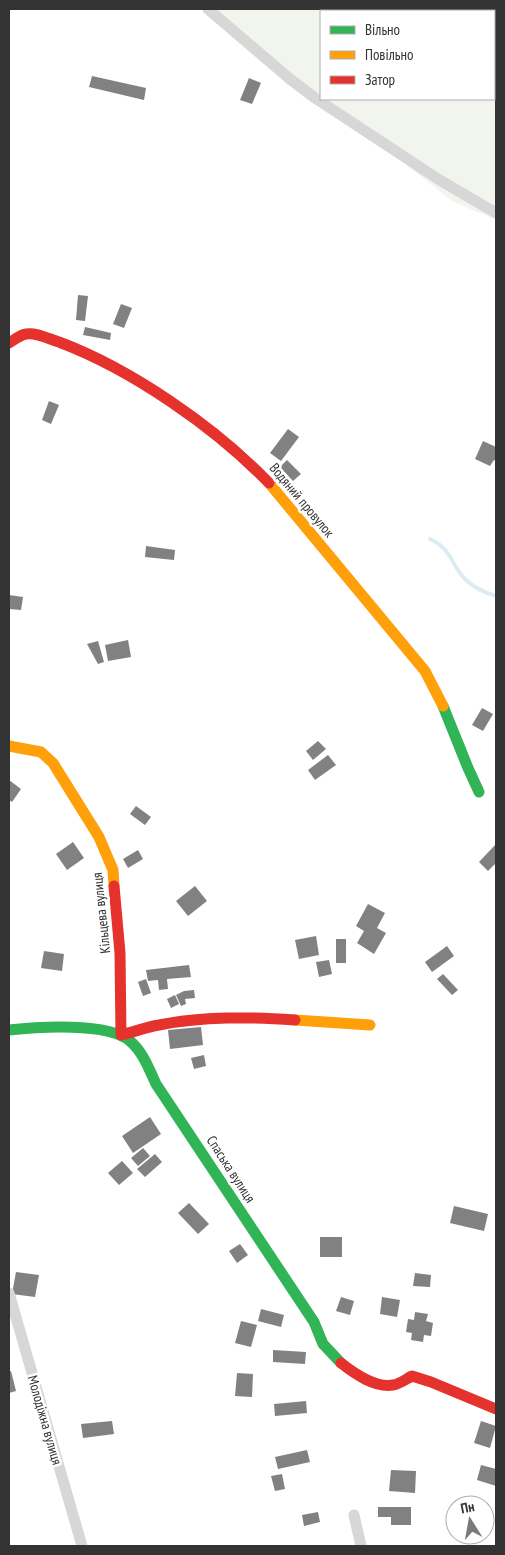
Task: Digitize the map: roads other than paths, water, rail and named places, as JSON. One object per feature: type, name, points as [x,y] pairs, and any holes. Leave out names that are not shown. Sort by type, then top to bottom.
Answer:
[{"type":"street","points":[[208,9],[315,98],[438,179],[496,213]]},
{"type":"street","name":"Водяний провулок","points":[[9,343],[24,334],[32,334],[104,362],[143,384],[230,445],[251,463],[425,671],[439,697],[469,774],[479,792]]},
{"type":"street","name":"Кільцева вулиця","points":[[9,746],[41,752],[50,759],[105,850],[113,870],[120,953],[121,1035]]},
{"type":"street","points":[[9,1030],[57,1025],[121,1035],[159,1025],[208,1019],[253,1019],[370,1025]]},
{"type":"street","name":"Спаська вулиця","points":[[121,1035],[130,1041],[140,1053],[156,1084],[314,1322],[322,1343],[334,1358],[357,1374],[377,1384],[392,1385],[412,1376],[496,1409]]},
{"type":"street","name":"Молодіжна вулиця","points":[[9,1293],[82,1546]]},
{"type":"street","points":[[354,1515],[360,1546]]},
{"type":"waterway","points":[[430,539],[447,552],[460,574],[468,582],[496,596]]}]
